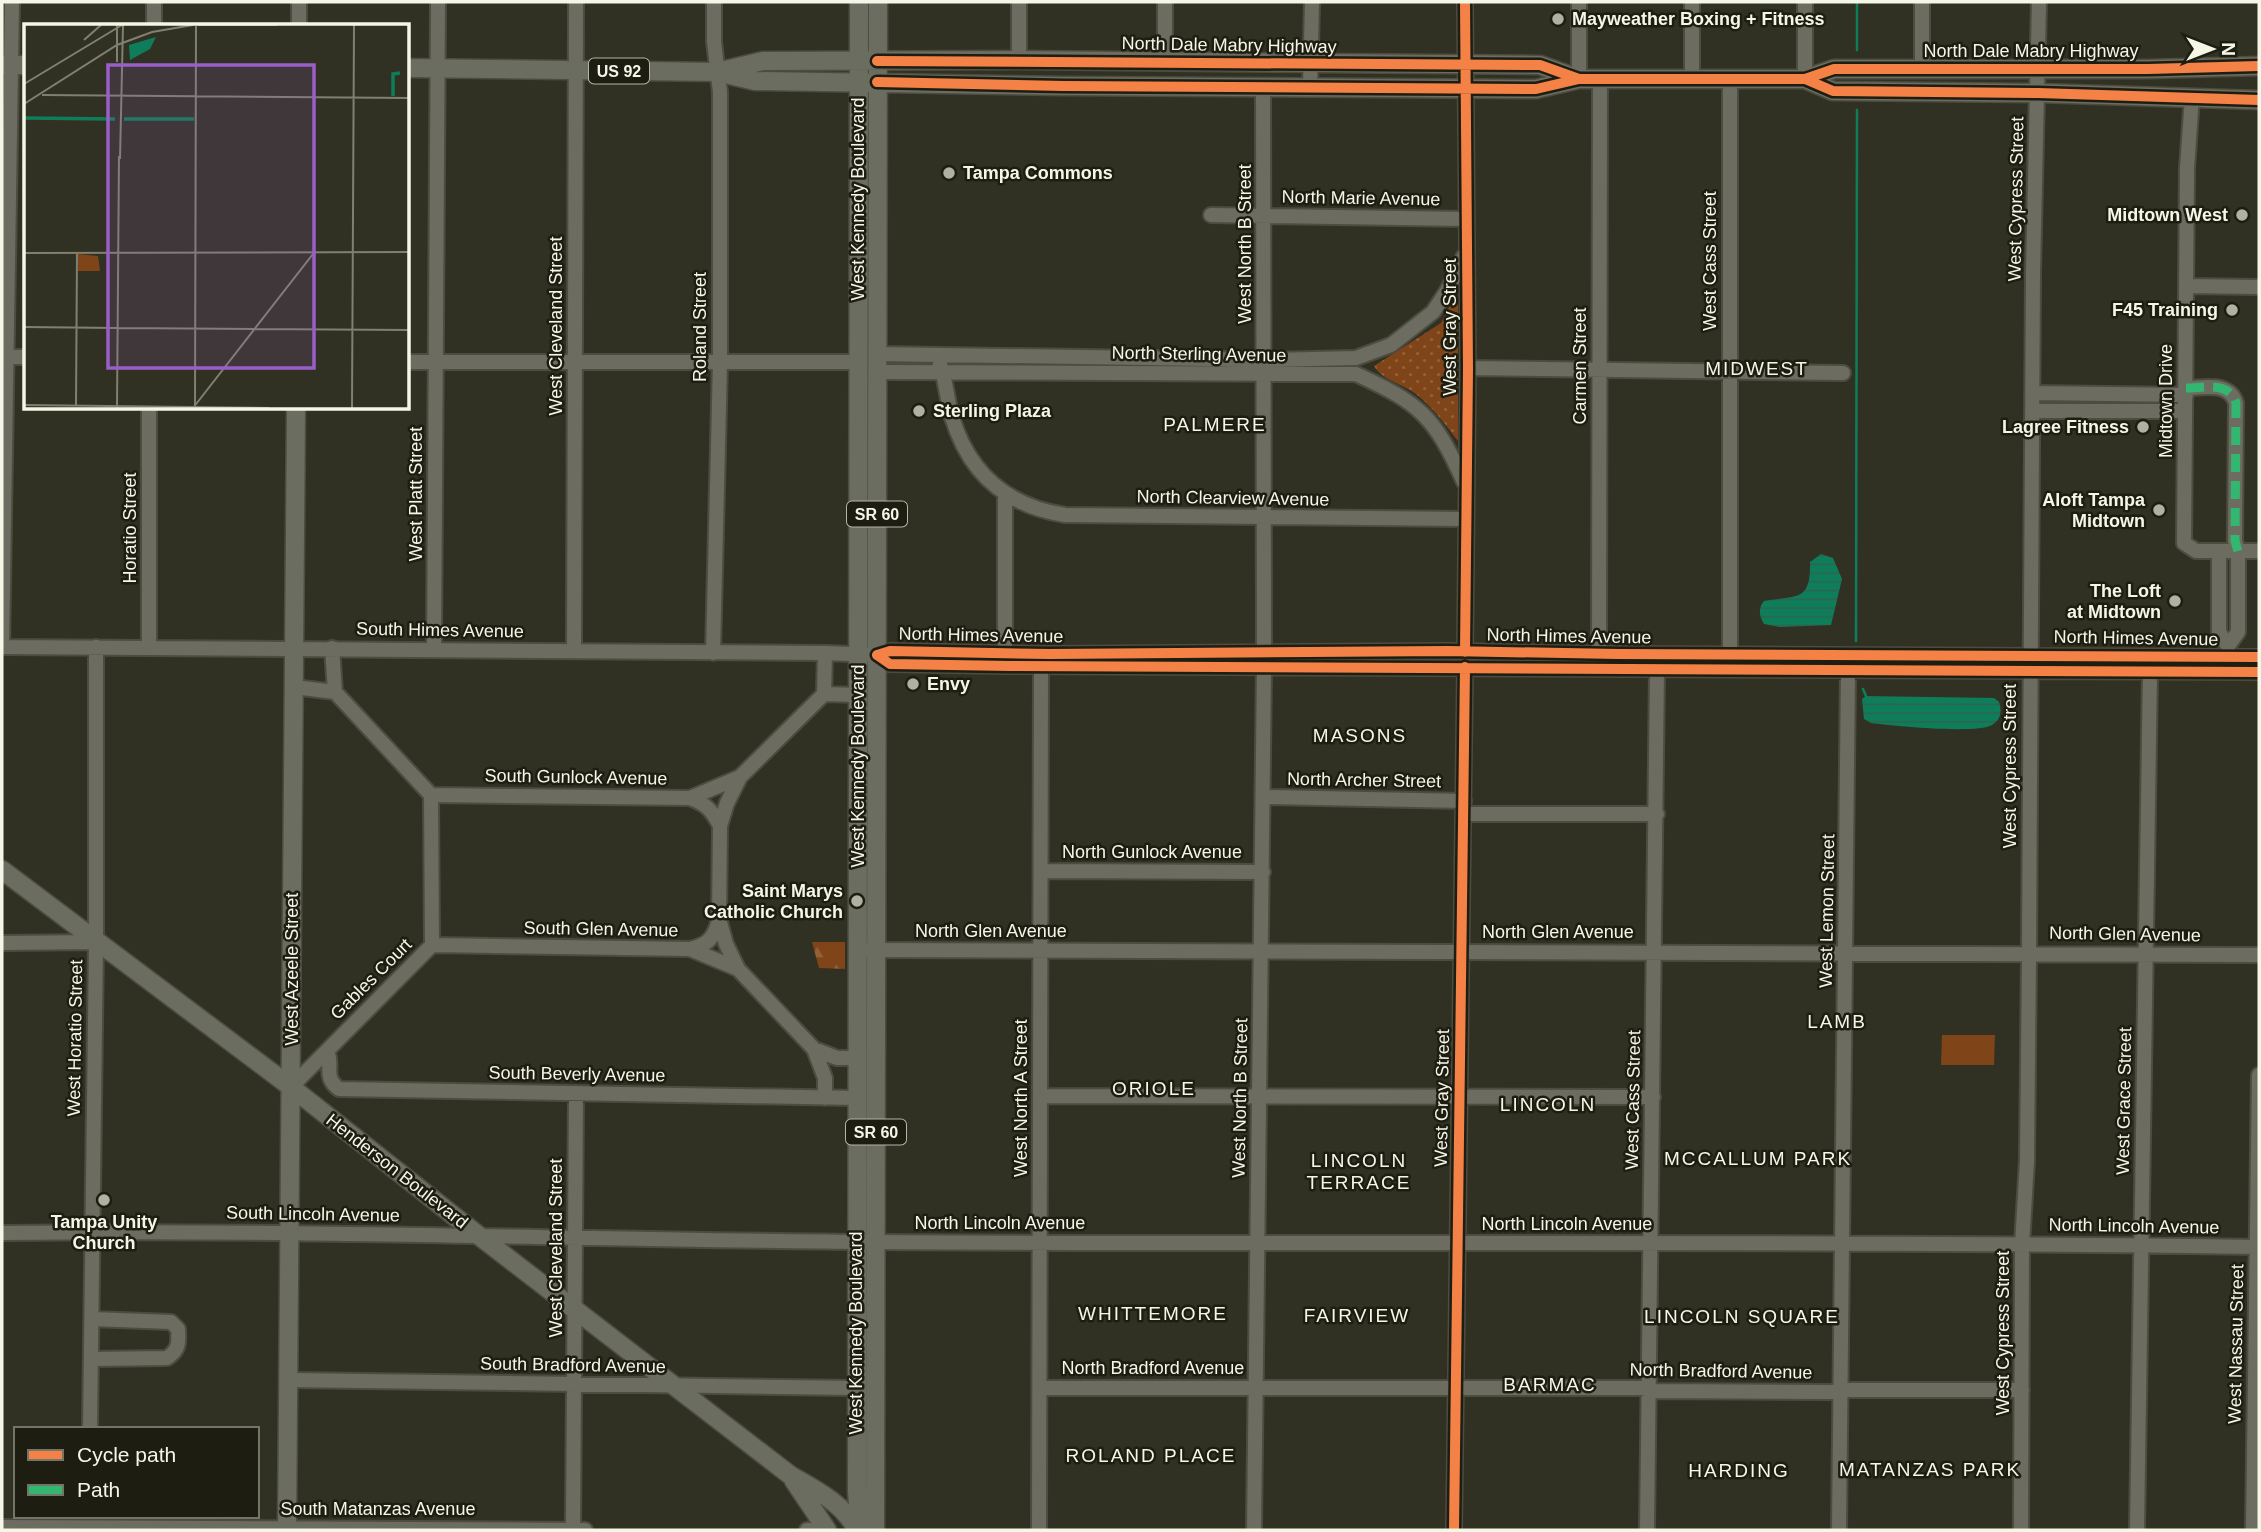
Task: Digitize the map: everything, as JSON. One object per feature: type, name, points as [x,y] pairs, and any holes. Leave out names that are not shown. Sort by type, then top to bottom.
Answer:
[{"type":"main road","name":"West Kennedy Boulevard","points":[[859,2],[856,1098],[856,1491],[859,1530]]},
{"type":"main road","name":"West Kennedy Boulevard","points":[[875,1530],[878,2]]},
{"type":"main road","name":"US 92","points":[[717,72],[763,61],[877,61]]},
{"type":"main road","name":"North Dale Mabry Highway","points":[[877,61],[1540,65],[1579,79]]},
{"type":"main road","points":[[1182,86],[1184,79],[1192,75],[1217,74],[1252,62]]},
{"type":"main road","name":"North Dale Mabry Highway","points":[[877,82],[1536,89],[1579,79],[1805,79],[1834,69],[2148,69],[2259,66]]},
{"type":"main road","name":"US 92","points":[[410,68],[717,72],[755,81],[877,82]]},
{"type":"main road","name":"North Dale Mabry Highway","points":[[1805,79],[1833,91],[2038,93],[2259,100]]},
{"type":"main road","points":[[858,270],[867,287],[867,345],[878,372]]},
{"type":"main road","points":[[858,362],[868,379],[869,439],[877,458]]},
{"type":"main road","name":"West Azeele Street","points":[[286,1529],[296,410]]},
{"type":"main road","name":"Henderson Boulevard","points":[[2,870],[291,1087],[574,1310],[790,1475],[839,1506],[859,1530]]},
{"type":"main road","name":"Henderson Boulevard","points":[[790,1475],[827,1530]]},
{"type":"street","points":[[2,647],[4,357],[13,65],[12,2]]},
{"type":"street","points":[[154,2],[154,24]]},
{"type":"street","points":[[299,2],[299,24]]},
{"type":"street","name":"West Platt Street","points":[[434,650],[438,2]]},
{"type":"street","name":"West Cleveland Street","points":[[574,651],[576,2]]},
{"type":"street","name":"Roland Street","points":[[713,653],[720,362],[720,92],[714,42],[714,2]]},
{"type":"street","points":[[1019,2],[1019,61]]},
{"type":"street","points":[[1165,2],[1165,62]]},
{"type":"street","points":[[1310,88],[1312,2]]},
{"type":"street","name":"West Gray Street","points":[[1454,1530],[1468,368],[1465,2]]},
{"type":"street","points":[[1579,2],[1579,79]]},
{"type":"street","points":[[1692,2],[1692,78]]},
{"type":"street","points":[[1805,2],[1805,79]]},
{"type":"street","points":[[1922,2],[1922,69]]},
{"type":"street","name":"West Cypress Street","points":[[2021,1530],[2022,1245],[2027,1160],[2032,393],[2039,2]]},
{"type":"street","name":"Carmen Street","points":[[1599,654],[1600,79]]},
{"type":"street","name":"West Cass Street","points":[[1730,79],[1730,654]]},
{"type":"street","name":"West North B Street","points":[[1254,1530],[1264,797],[1263,87]]},
{"type":"street","name":"Midtown Drive","points":[[2192,97],[2187,168],[2184,543],[2196,551],[2259,551]]},
{"type":"street","name":"North Marie Avenue","points":[[1211,215],[1467,219]]},
{"type":"street","name":"North Sterling Avenue","points":[[878,372],[1162,374],[1356,358],[1391,345],[1433,312],[1447,292],[1467,248]]},
{"type":"street","points":[[2186,286],[2259,287]]},
{"type":"street","name":"North Sterling Avenue","points":[[877,354],[1161,358],[1356,374],[1396,393],[1421,411],[1442,438],[1466,486]]},
{"type":"street","points":[[936,354],[943,372],[952,419],[965,447],[990,483],[1005,495],[1005,653]]},
{"type":"street","points":[[4,357],[24,357]]},
{"type":"street","points":[[1126,357],[1126,372]]},
{"type":"street","points":[[1161,358],[1162,374]]},
{"type":"street","points":[[1356,358],[1356,374]]},
{"type":"street","points":[[410,362],[858,362]]},
{"type":"street","points":[[1468,368],[1843,373]]},
{"type":"street","points":[[2032,393],[2226,388],[2233,393],[2236,403],[2235,541],[2238,551],[2238,632],[2228,658]]},
{"type":"street","name":"Horatio Street","points":[[149,410],[149,648]]},
{"type":"street","points":[[2032,411],[2185,411]]},
{"type":"street","name":"North Clearview Avenue","points":[[1005,495],[1045,512],[1065,515],[1465,519]]},
{"type":"street","points":[[2219,551],[2219,632],[2228,658]]},
{"type":"street","name":"South Himes Avenue","points":[[2,647],[877,655]]},
{"type":"street","name":"West Horatio Street","points":[[90,1427],[96,942],[96,648]]},
{"type":"street","points":[[332,649],[335,692],[432,795]]},
{"type":"street","name":"North Himes Avenue","points":[[877,655],[890,651],[1005,653],[1380,666],[1397,660],[1452,658],[1657,670],[1944,671],[2030,662],[2259,657]]},
{"type":"street","points":[[825,653],[824,694],[858,695]]},
{"type":"street","name":"North Himes Avenue","points":[[877,655],[890,664],[1041,666],[1264,660],[1465,659],[1565,654],[1874,655],[2030,662],[2150,672],[2228,658],[2259,672]]},
{"type":"street","points":[[1657,670],[1677,662],[1723,660],[1730,654]]},
{"type":"street","points":[[1772,670],[1776,662],[1860,663],[1874,655]]},
{"type":"street","name":"West North A Street","points":[[1039,1530],[1041,666]]},
{"type":"street","name":"West Cass Street","points":[[1647,1530],[1657,670]]},
{"type":"street","name":"West Lemon Street","points":[[1839,1530],[1848,670]]},
{"type":"street","name":"West Grace Street","points":[[2137,1530],[2150,672]]},
{"type":"street","points":[[294,687],[335,692]]},
{"type":"street","name":"South Gunlock Avenue","points":[[432,795],[690,798],[740,777],[824,694]]},
{"type":"street","points":[[690,950],[703,946],[715,934],[719,919],[720,826],[727,803],[740,777]]},
{"type":"street","name":"Gables Court","points":[[291,1087],[432,945],[432,795]]},
{"type":"street","name":"North Archer Street","points":[[1264,797],[1657,814]]},
{"type":"street","points":[[690,798],[705,803],[720,826]]},
{"type":"street","name":"North Gunlock Avenue","points":[[1041,871],[1263,872]]},
{"type":"street","points":[[719,919],[726,944],[738,969]]},
{"type":"street","points":[[2,943],[96,942]]},
{"type":"street","name":"South Glen Avenue","points":[[432,945],[690,950],[738,969],[814,1049],[825,1078],[825,1098]]},
{"type":"street","name":"North Glen Avenue","points":[[857,950],[2259,955]]},
{"type":"street","points":[[814,1049],[837,1058],[857,1058]]},
{"type":"street","name":"South Beverly Avenue","points":[[327,1051],[330,1058],[328,1075],[332,1084],[339,1089],[856,1098]]},
{"type":"street","name":"West Nassau Street","points":[[2253,1530],[2259,1075]]},
{"type":"street","name":"West Cleveland Street","points":[[573,1530],[576,1093]]},
{"type":"street","points":[[1040,1096],[1653,1097]]},
{"type":"street","name":"South Lincoln Avenue","points":[[2,1233],[290,1232],[875,1242]]},
{"type":"street","name":"North Lincoln Avenue","points":[[875,1242],[2258,1247]]},
{"type":"street","points":[[91,1359],[167,1358],[175,1353],[179,1345],[178,1329],[171,1322],[92,1319]]},
{"type":"street","name":"South Bradford Avenue","points":[[288,1380],[857,1388]]},
{"type":"street","name":"North Bradford Avenue","points":[[1040,1388],[1456,1388],[1710,1392],[2022,1390]]},
{"type":"street","name":"South Matanzas Avenue","points":[[2,1527],[89,1525],[585,1530]]},
{"type":"street","points":[[807,1530],[827,1530]]},
{"type":"green space","points":[[1455,295],[1458,296],[1458,441],[1422,399],[1382,375],[1374,366],[1441,323]]},
{"type":"green space","points":[[812,942],[845,942],[845,969],[819,968]]},
{"type":"green space","points":[[1942,1035],[1995,1035],[1994,1065],[1941,1065]]},
{"type":"shaded area","points":[[1821,554],[1833,558],[1842,579],[1831,625],[1780,627],[1764,624],[1760,612],[1764,601],[1793,597],[1804,591],[1808,585],[1810,562]]},
{"type":"shaded area","points":[[1866,696],[1994,698],[1999,702],[2000,712],[1995,723],[1983,728],[1952,729],[1871,723],[1864,719],[1862,699]]},
{"type":"waterway","points":[[1857,2],[1857,50]]},
{"type":"waterway","points":[[1856,641],[1857,110]]},
{"type":"waterway","points":[[1863,689],[1866,696]]},
{"type":"marked path","points":[[2186,388],[2216,387],[2228,391],[2236,403],[2235,541],[2238,551]]},
{"type":"cycle path","points":[[1465,2],[1468,368],[1465,652]]},
{"type":"cycle path","points":[[877,61],[1540,65],[1579,79]]},
{"type":"cycle path","points":[[877,82],[1536,89],[1579,79],[1805,79],[1834,69],[2148,69],[2259,66]]},
{"type":"cycle path","points":[[1805,79],[1833,91],[2038,93],[2259,100]]},
{"type":"cycle path","points":[[877,655],[890,651],[1049,654],[1448,651],[2259,657]]},
{"type":"cycle path","points":[[877,655],[890,664],[1010,666],[2259,672]]},
{"type":"cycle path","points":[[1454,1530],[1465,667]]},
{"type":"place","name":"Mayweather Boxing + Fitness","points":[[1558,19]]},
{"type":"place","name":"Tampa Commons","points":[[949,173]]},
{"type":"place","name":"Midtown West","points":[[2242,215]]},
{"type":"place","name":"F45 Training","points":[[2232,310]]},
{"type":"place","name":"Sterling Plaza","points":[[919,411]]},
{"type":"place","name":"Lagree Fitness","points":[[2143,427]]},
{"type":"place","name":"Aloft Tampa Midtown","points":[[2159,510]]},
{"type":"place","name":"The Loft at Midtown","points":[[2175,601]]},
{"type":"place","name":"Envy","points":[[913,684]]},
{"type":"place","name":"Saint Marys Catholic Church","points":[[857,901]]},
{"type":"place","name":"Tampa Unity Church","points":[[104,1200]]},
{"type":"district","name":"MIDWEST","points":[[1757,368]]},
{"type":"district","name":"PALMERE","points":[[1215,424]]},
{"type":"district","name":"MASONS","points":[[1360,735]]},
{"type":"district","name":"LAMB","points":[[1837,1021]]},
{"type":"district","name":"ORIOLE","points":[[1154,1088]]},
{"type":"district","name":"LINCOLN","points":[[1548,1104]]},
{"type":"district","name":"MCCALLUM PARK","points":[[1758,1158]]},
{"type":"district","name":"LINCOLN TERRACE","points":[[1359,1171]]},
{"type":"district","name":"WHITTEMORE","points":[[1153,1313]]},
{"type":"district","name":"FAIRVIEW","points":[[1357,1315]]},
{"type":"district","name":"LINCOLN SQUARE","points":[[1742,1316]]},
{"type":"district","name":"BARMAC","points":[[1550,1384]]},
{"type":"district","name":"ROLAND PLACE","points":[[1151,1455]]},
{"type":"district","name":"MATANZAS PARK","points":[[1930,1469]]},
{"type":"district","name":"HARDING","points":[[1739,1470]]}]
